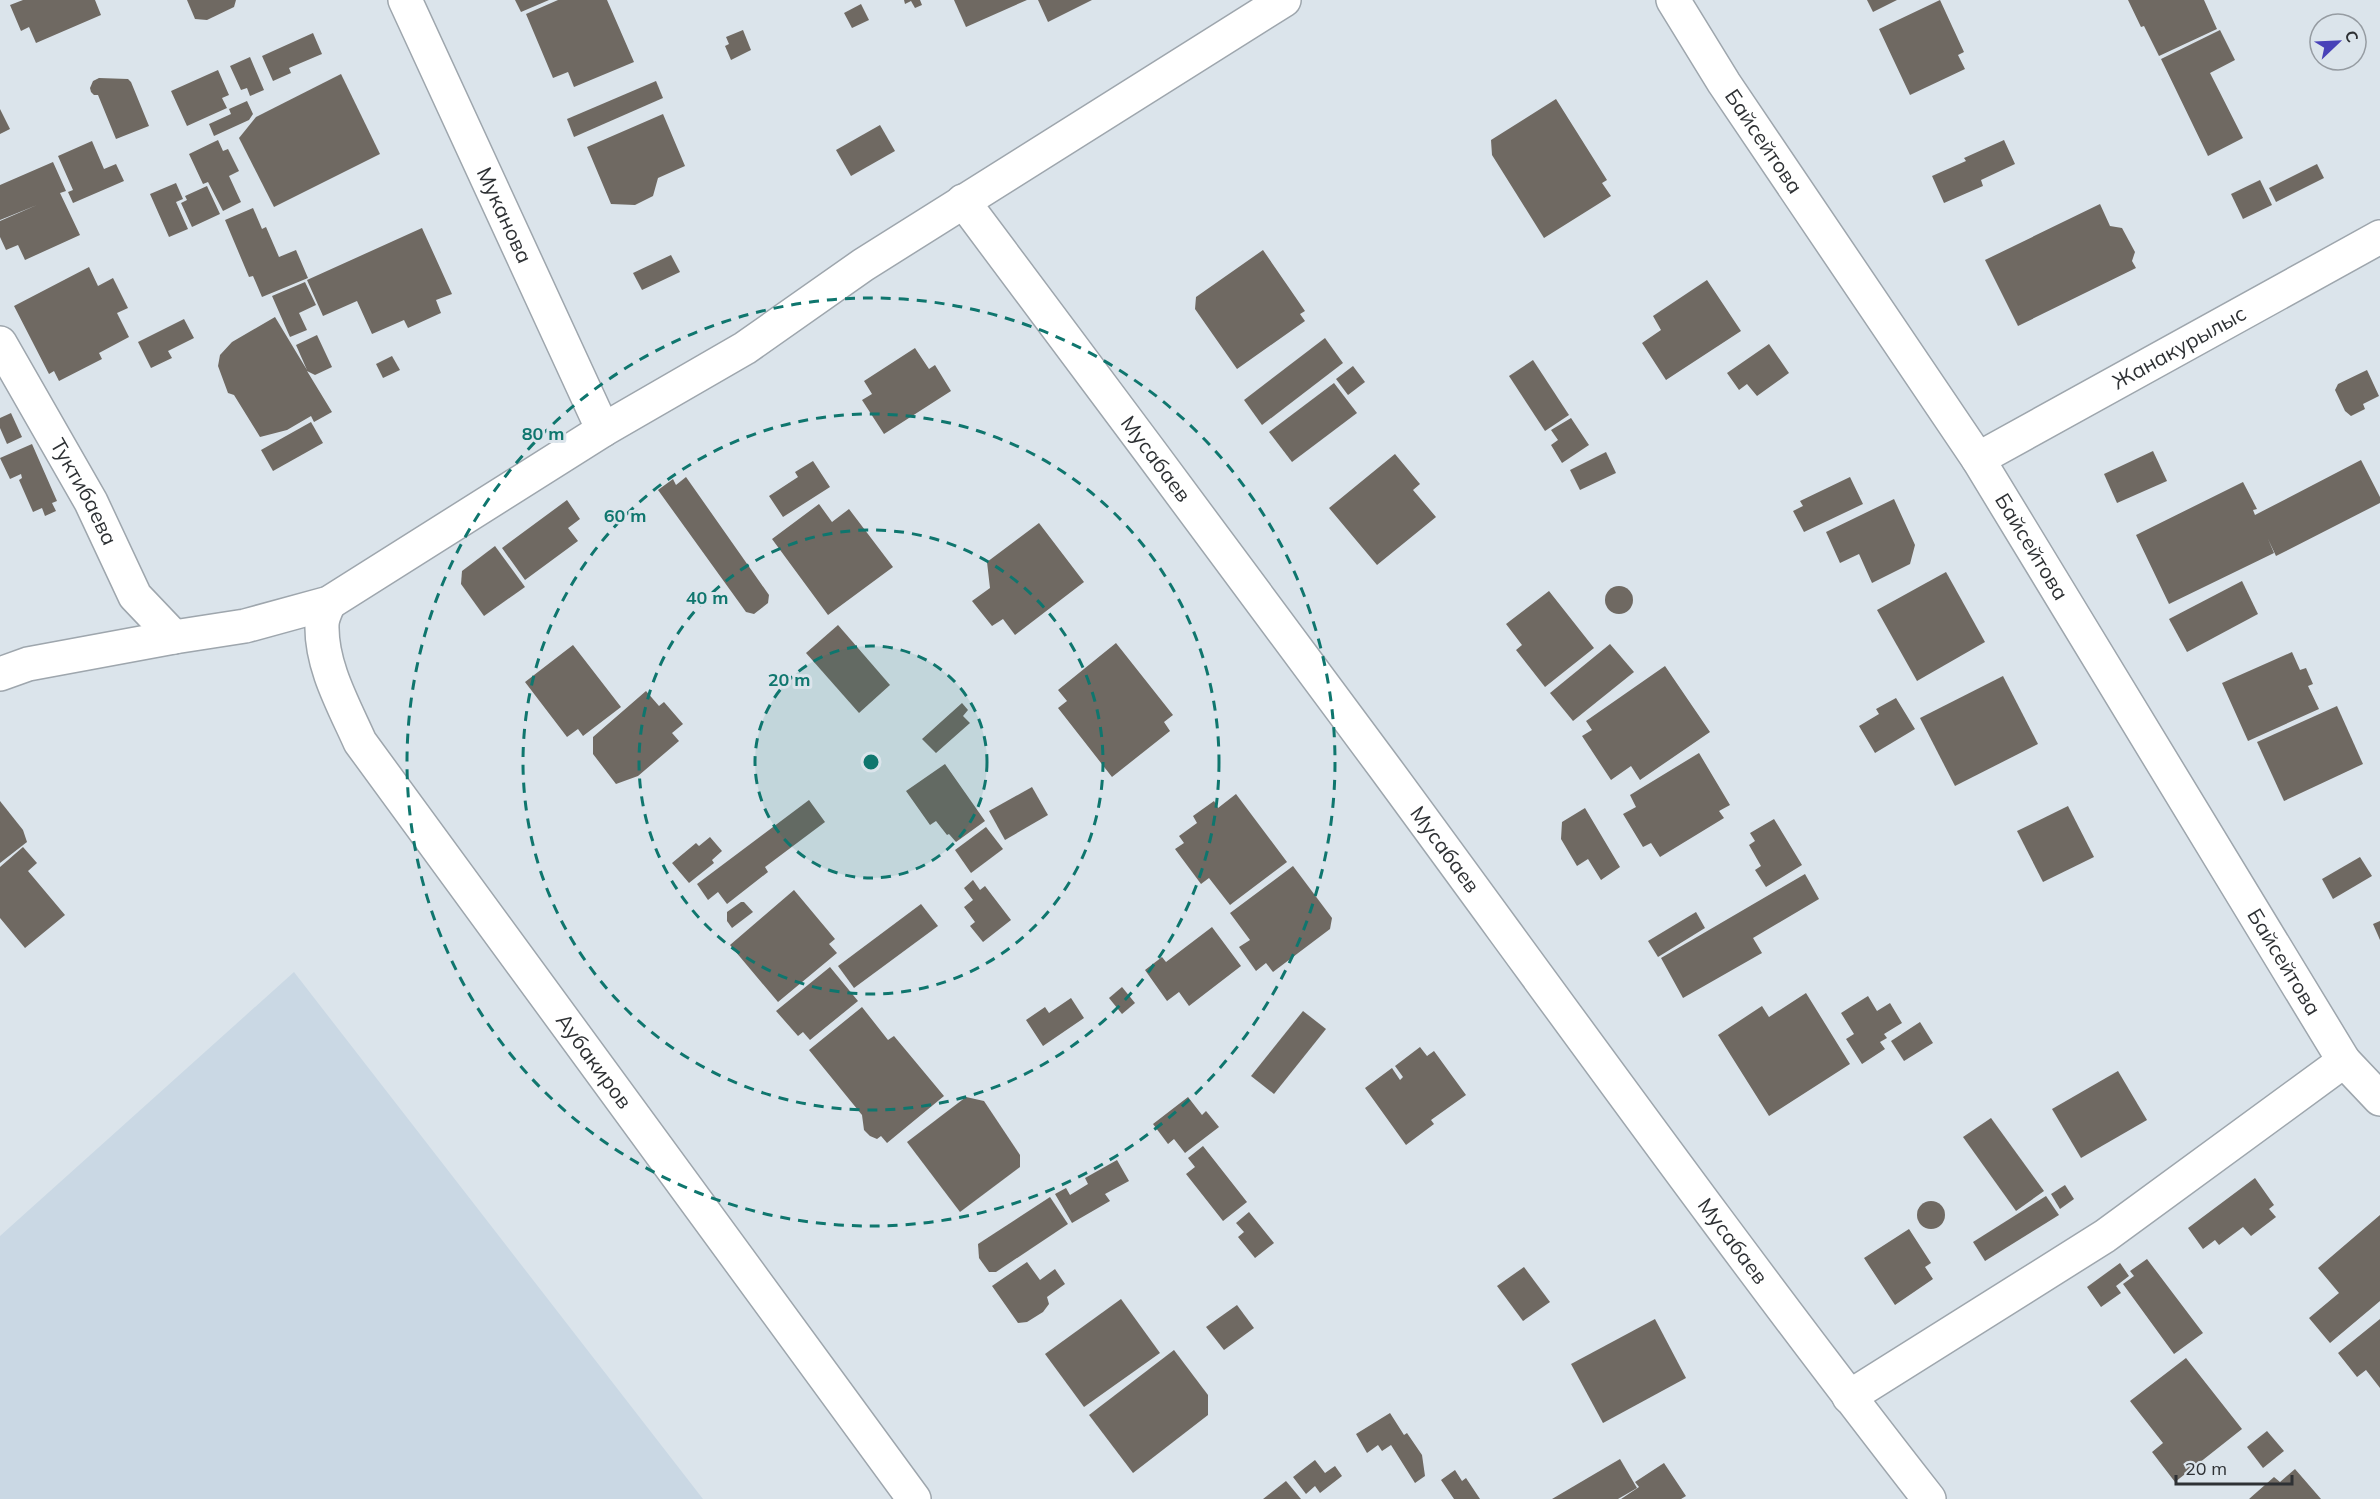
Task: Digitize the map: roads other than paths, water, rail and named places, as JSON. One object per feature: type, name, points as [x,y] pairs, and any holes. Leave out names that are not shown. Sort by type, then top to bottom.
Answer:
[{"type":"street","name":"Муканова","points":[[405,0],[603,430]]},
{"type":"street","points":[[0,674],[28,664],[245,626],[329,603],[603,430],[745,348],[863,265],[1284,0]]},
{"type":"street","name":"Байсейтова","points":[[1673,0],[1724,83],[1977,459],[2344,1061],[2380,1099]]},
{"type":"street","name":"Мусабаев","points":[[963,201],[1378,759],[1625,1098],[1849,1397],[1929,1499]]},
{"type":"street","name":"Жанакурылыс","points":[[1977,459],[2380,237]]},
{"type":"street","name":"Туктибаева","points":[[0,343],[91,502],[135,596],[174,637]]},
{"type":"street","name":"Аубакиров","points":[[329,603],[322,624],[326,658],[338,694],[360,742],[915,1499]]},
{"type":"street","points":[[1849,1397],[2105,1236],[2344,1061]]}]
